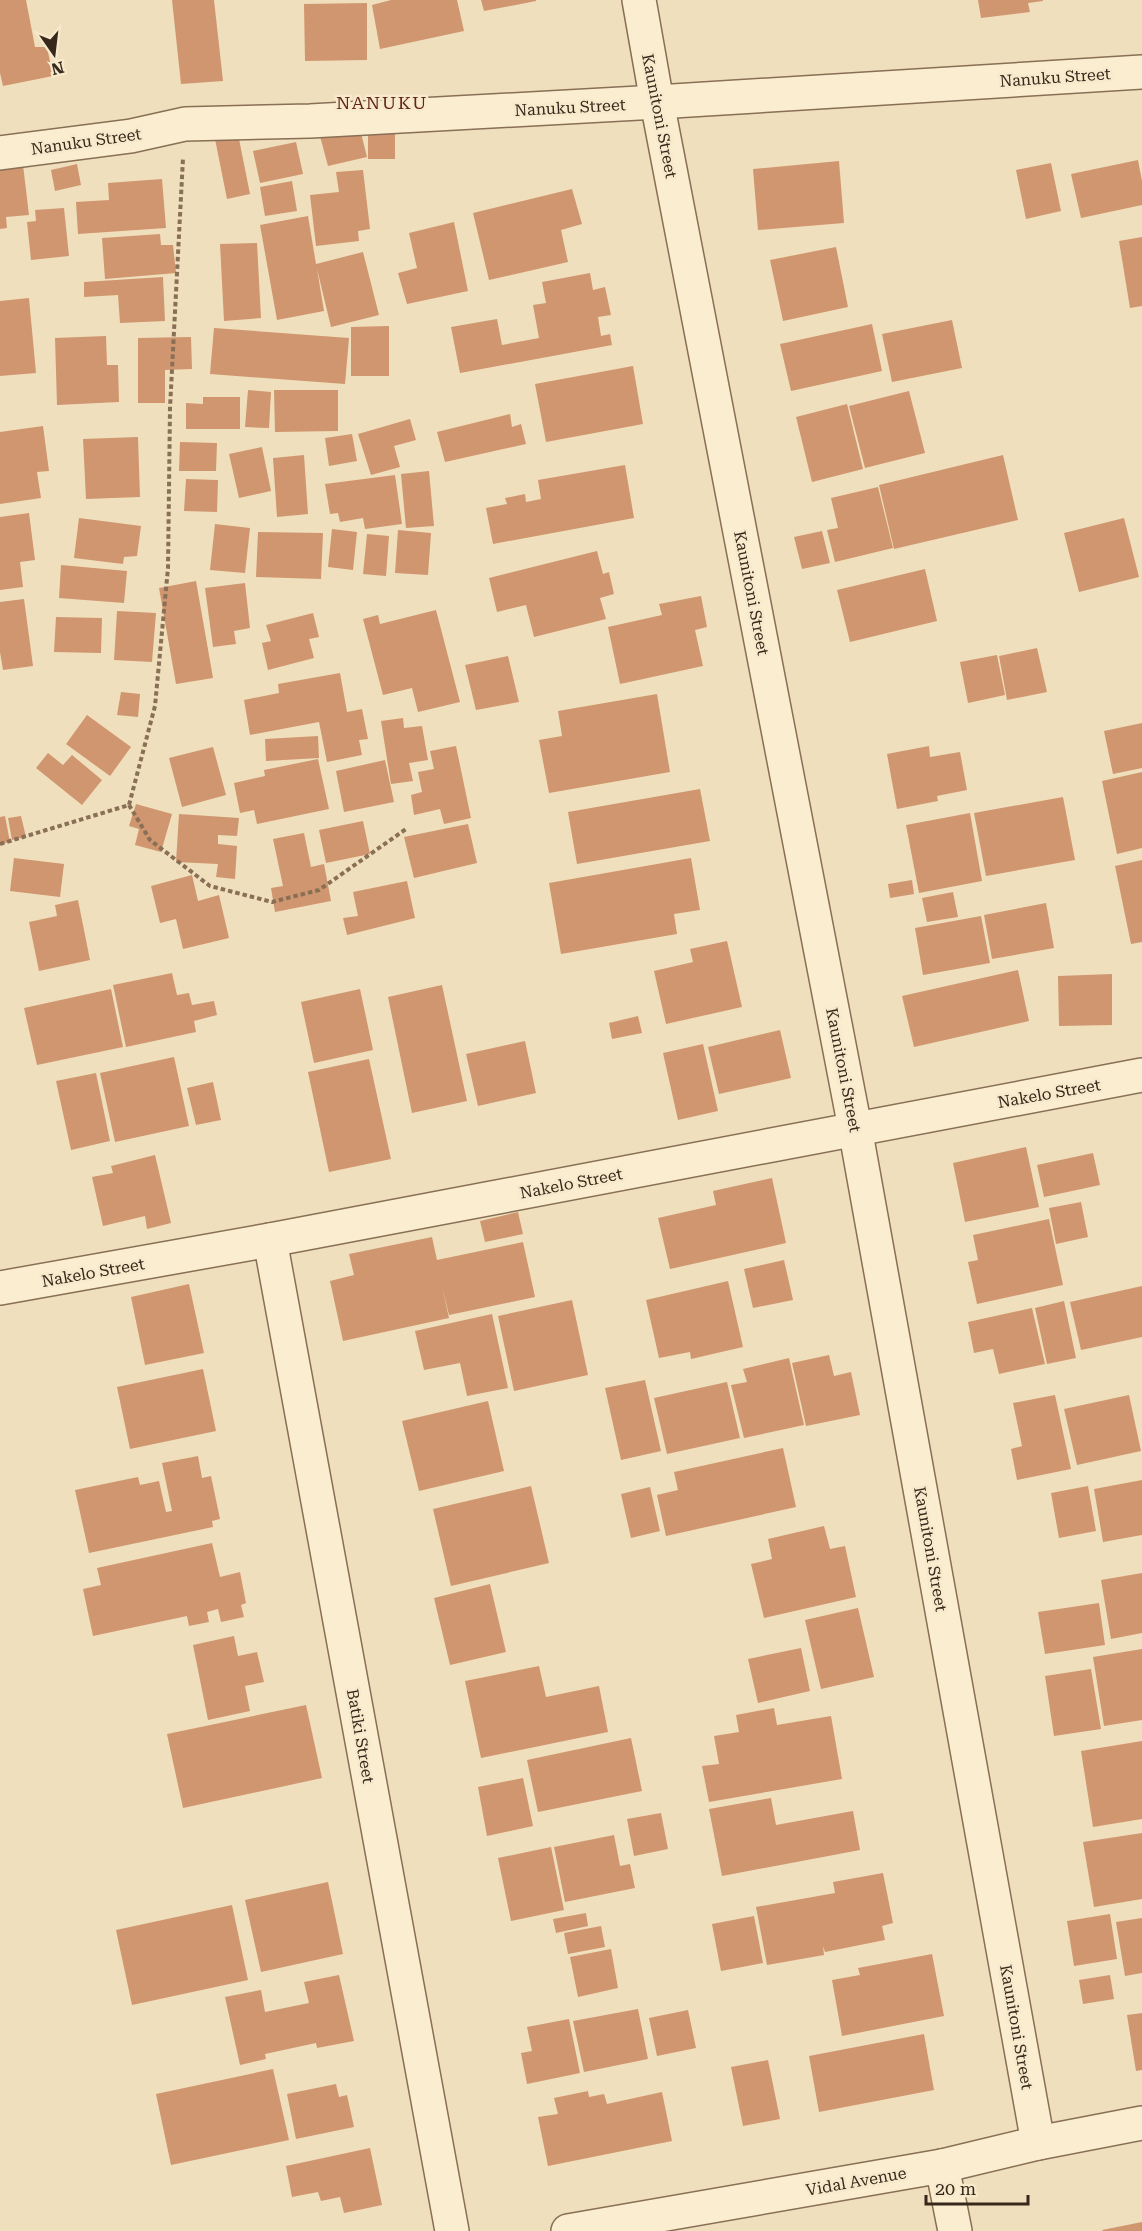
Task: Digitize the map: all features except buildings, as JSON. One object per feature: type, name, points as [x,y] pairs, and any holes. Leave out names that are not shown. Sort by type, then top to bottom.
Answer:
[{"type":"street","name":"Kaunitoni Street","points":[[639,0],[855,1128],[1038,2143]]},
{"type":"street","name":"Nanuku Street","points":[[0,153],[131,136],[185,124],[310,121],[1142,72]]},
{"type":"street","name":"Nakelo Street","points":[[0,1288],[270,1240],[855,1128],[1142,1076]]},
{"type":"street","name":"Batiki Street","points":[[270,1240],[452,2231]]},
{"type":"street","name":"Vidal Avenue","points":[[568,2231],[942,2166],[1038,2143],[1142,2123]]},
{"type":"street","points":[[942,2166],[955,2231]]},
{"type":"path","points":[[185,124],[170,408],[168,568],[155,706],[129,805],[150,840],[210,886],[272,903],[319,890],[406,829]]},
{"type":"path","points":[[0,844],[129,805]]},
{"type":"district","name":"NANUKU","points":[[382,103]]}]
